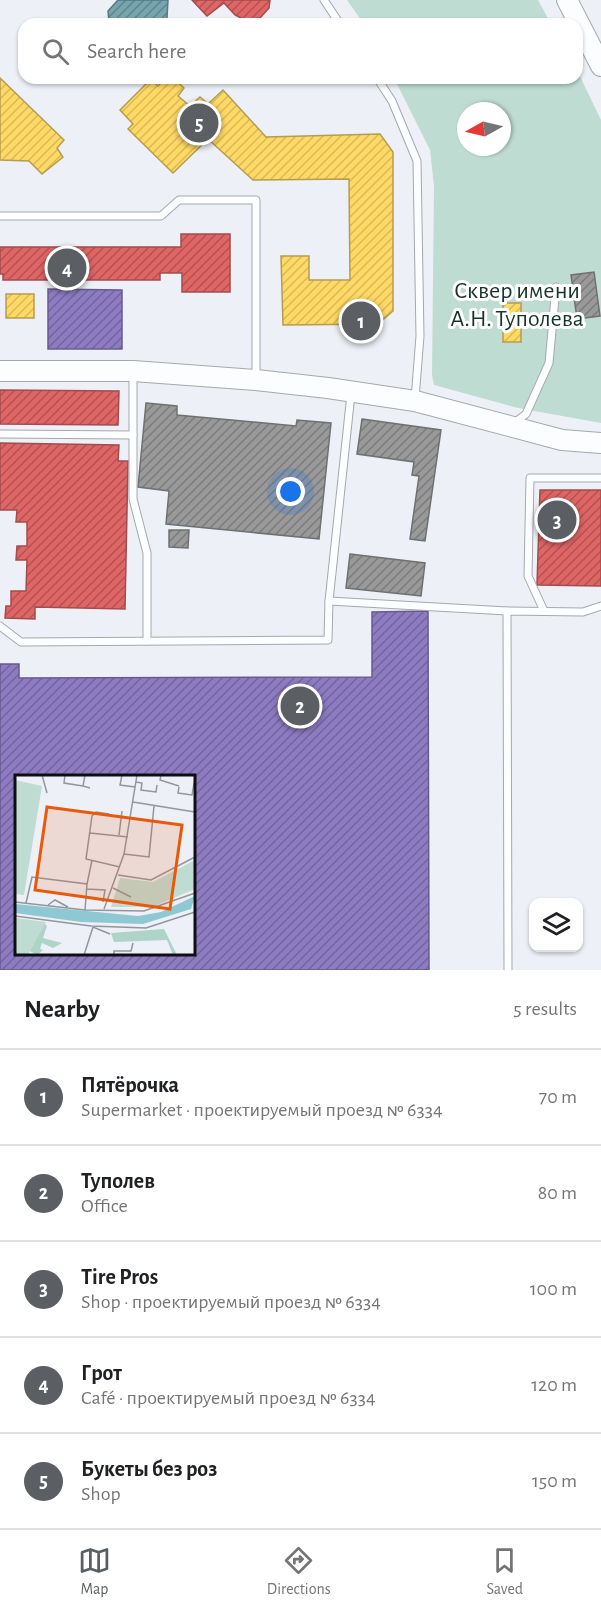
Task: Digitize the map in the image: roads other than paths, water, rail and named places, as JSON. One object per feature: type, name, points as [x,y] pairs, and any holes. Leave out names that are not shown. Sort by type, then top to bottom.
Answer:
[{"type":"street","points":[[567,0],[576,18]]},
{"type":"street","points":[[583,31],[601,66]]},
{"type":"street","points":[[0,370],[133,371],[256,380],[415,401],[562,440],[601,443]]},
{"type":"lane","points":[[324,0],[336,18]]},
{"type":"lane","points":[[380,84],[392,101],[417,161],[420,336],[415,401]]},
{"type":"lane","points":[[0,216],[161,216],[179,200],[256,200],[256,380]]},
{"type":"lane","points":[[509,427],[526,414],[549,363],[556,287]]},
{"type":"lane","points":[[133,371],[133,500],[147,553],[147,641]]},
{"type":"lane","points":[[0,626],[21,642],[328,640],[329,601],[352,392]]},
{"type":"lane","points":[[0,434],[133,435]]},
{"type":"lane","points":[[544,612],[528,576],[530,478],[601,478]]},
{"type":"lane","points":[[329,601],[544,612],[583,612],[601,606]]},
{"type":"lane","points":[[507,611],[508,970]]},
{"type":"place","name":"Букеты без роз","points":[[199,123]]},
{"type":"place","name":"Грот","points":[[67,268]]},
{"type":"place","name":"Пятёрочка","points":[[361,321]]},
{"type":"place","name":"Tire Pros","points":[[557,520]]},
{"type":"place","name":"Туполев","points":[[300,706]]},
{"type":"park label","name":"Сквер имени А.Н. Туполева","points":[[517,305]]}]
